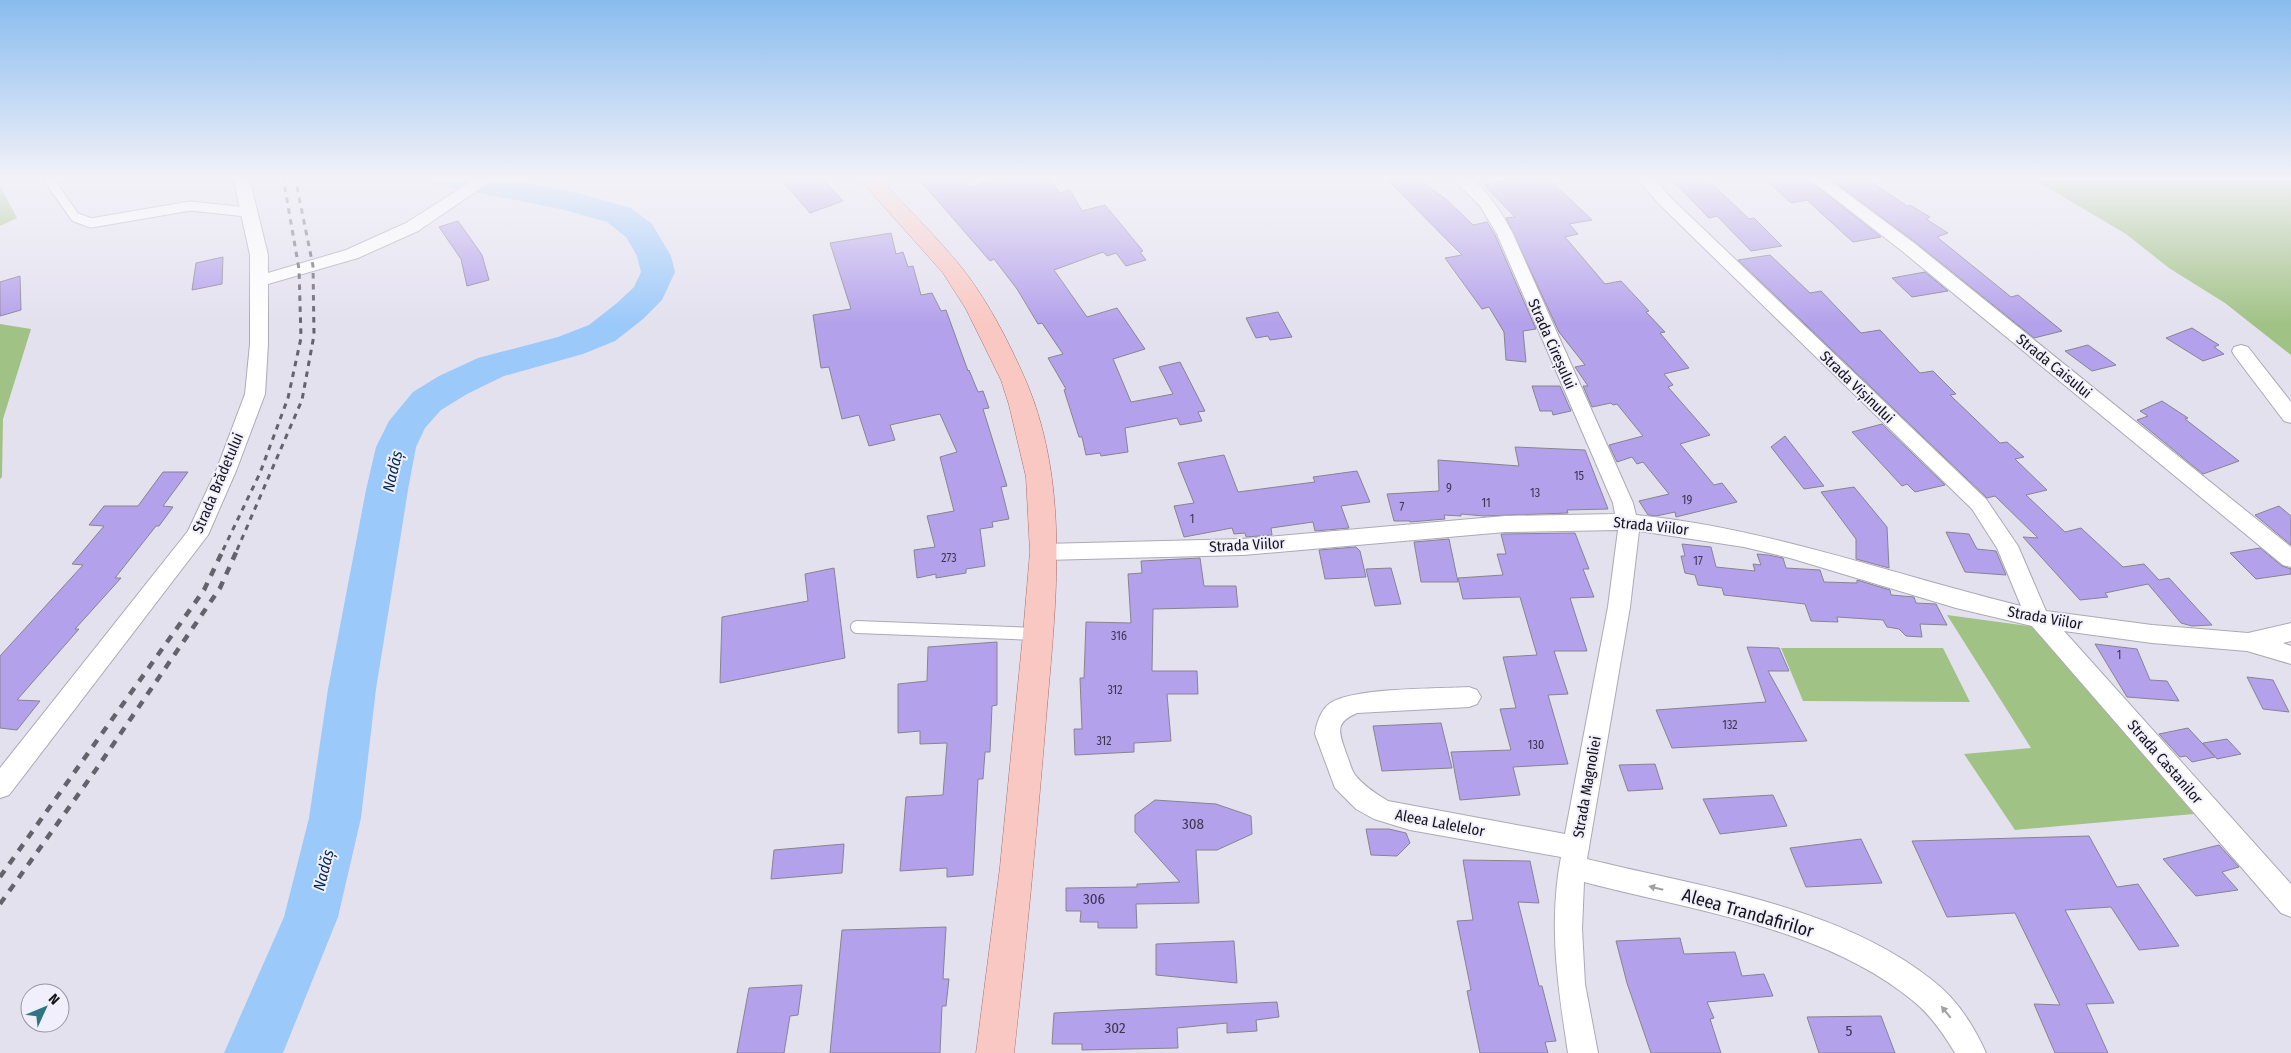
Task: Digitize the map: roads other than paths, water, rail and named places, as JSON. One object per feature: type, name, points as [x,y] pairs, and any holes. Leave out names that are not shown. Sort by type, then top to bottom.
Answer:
[{"type":"main road","points":[[912,226],[951,269],[978,309],[1003,355],[1022,405],[1039,477],[1044,552],[1038,634],[1017,867],[995,1053]]},
{"type":"street","name":"Strada Brădetului","points":[[0,787],[197,535],[226,471],[255,394],[259,344],[259,255],[252,226]]},
{"type":"street","points":[[258,281],[352,254],[413,226]]},
{"type":"street","name":"Strada Cireșului","points":[[1501,226],[1623,503],[1628,522]]},
{"type":"street","name":"Strada Vișinului","points":[[1691,226],[1978,504],[2007,546],[2020,580],[2039,619]]},
{"type":"street","name":"Strada Caisului","points":[[1880,226],[2291,559]]},
{"type":"street","points":[[2241,351],[2291,416]]},
{"type":"street","name":"Strada Viilor","points":[[1044,552],[1243,546],[1505,524],[1628,522],[1744,540],[1790,550],[1956,599],[2039,619],[2152,634],[2288,646]]},
{"type":"street","name":"Strada Magnoliei","points":[[1583,1053],[1571,984],[1568,929],[1574,858],[1619,606],[1629,534],[1628,522]]},
{"type":"street","name":"Strada Castanilor","points":[[2039,619],[2291,904]]},
{"type":"street","name":"Aleea Lalelelor","points":[[1468,697],[1355,703],[1337,711],[1328,725],[1327,734],[1344,780],[1364,801],[1383,811],[1574,858]]},
{"type":"street","name":"Aleea Trandafirilor","points":[[1574,858],[1777,917],[1834,939],[1889,967],[1938,1002],[1952,1019],[1971,1053]]},
{"type":"lane","points":[[857,627],[1038,634]]},
{"type":"waterway","name":"Nadăș","points":[[253,1053],[271,1016],[311,917],[335,818],[352,689],[396,447],[409,421],[427,401],[453,385],[491,367],[570,346],[602,333],[630,311],[649,292],[658,272],[654,256],[640,231],[634,226]]},
{"type":"railway","points":[[223,550],[260,473],[288,398],[301,338],[299,269],[292,226]]},
{"type":"railway","points":[[237,550],[302,400],[314,335],[313,266],[305,226]]},
{"type":"railway","points":[[0,877],[204,590],[224,548]]},
{"type":"railway","points":[[0,904],[95,771],[220,588],[238,548]]}]
